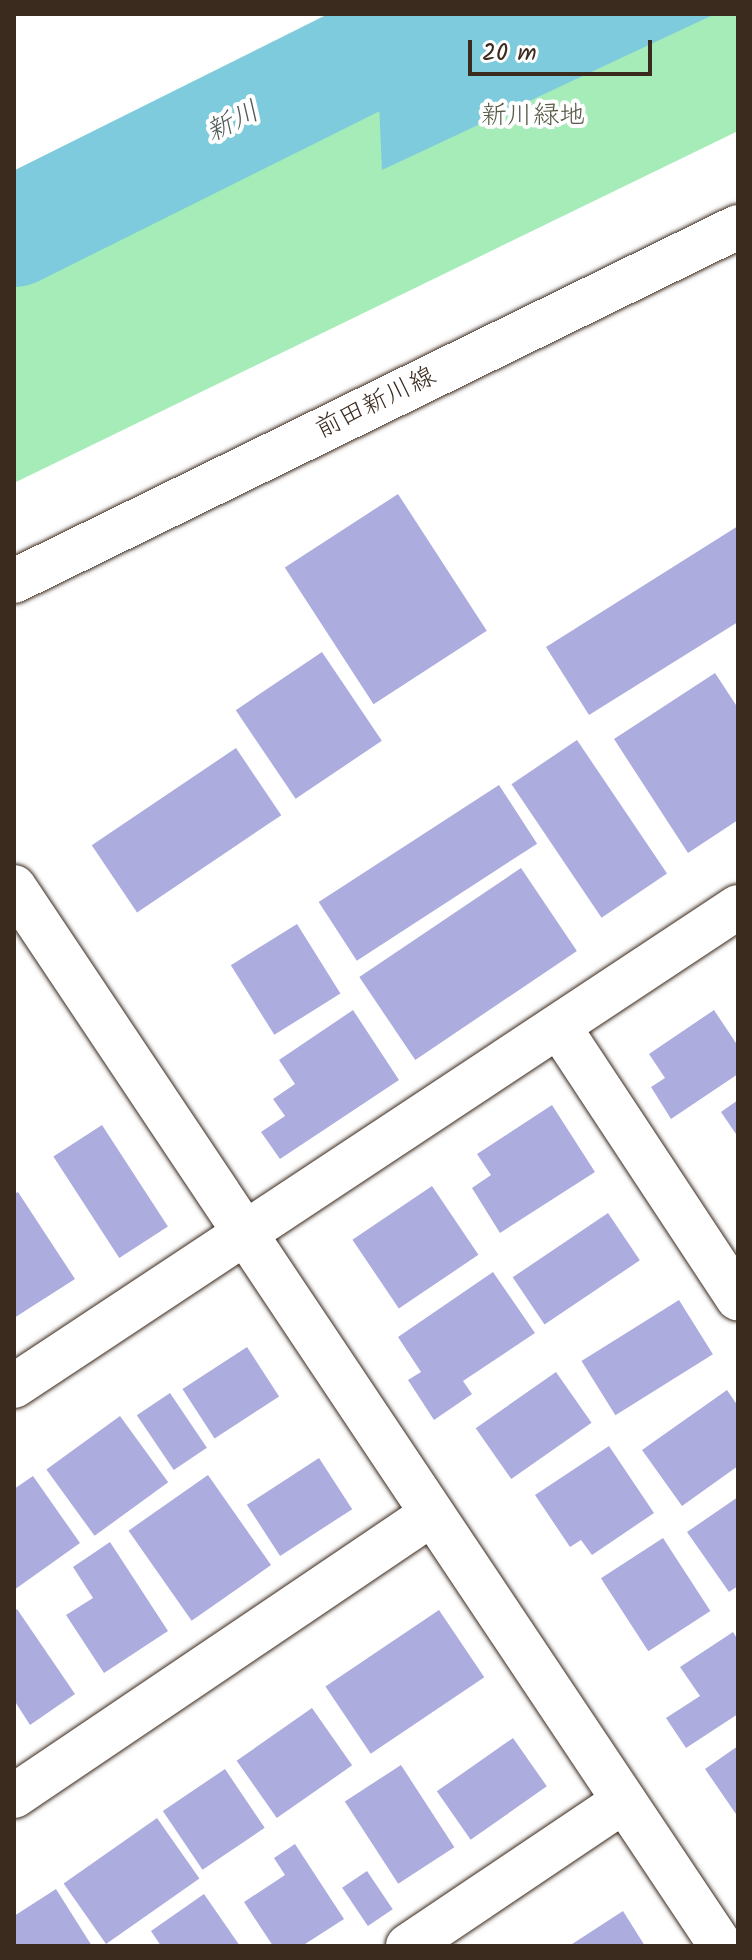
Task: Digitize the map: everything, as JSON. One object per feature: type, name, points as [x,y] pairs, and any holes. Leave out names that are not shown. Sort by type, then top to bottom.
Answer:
[{"type":"street","name":"前田新川線","points":[[14,581],[738,227]]},
{"type":"street","points":[[14,887],[721,1946]]},
{"type":"street","points":[[14,1386],[738,907]]},
{"type":"street","points":[[559,1027],[738,1298]]},
{"type":"street","points":[[14,1796],[432,1514]]},
{"type":"street","points":[[408,1946],[624,1801]]},
{"type":"green space","name":"新川緑地","points":[[510,14],[738,14],[738,131],[14,483],[14,265]]},
{"type":"water","points":[[375,14],[715,14],[382,170]]},
{"type":"building","points":[[398,494],[487,631],[374,704],[285,568]]},
{"type":"building","points":[[738,526],[738,622],[589,715],[546,647]]},
{"type":"building","points":[[322,652],[382,741],[296,799],[236,710]]},
{"type":"building","points":[[715,673],[738,708],[738,820],[688,853],[614,739]]},
{"type":"building","points":[[577,740],[667,873],[602,918],[512,784]]},
{"type":"building","points":[[236,748],[281,815],[137,912],[92,845]]},
{"type":"building","points":[[499,785],[537,844],[357,961],[319,902]]},
{"type":"building","points":[[521,868],[577,951],[415,1060],[359,977]]},
{"type":"building","points":[[297,924],[340,994],[274,1035],[231,965]]},
{"type":"building","points":[[353,1010],[399,1080],[280,1159],[261,1132],[285,1116],[273,1099],[295,1084],[279,1060]]},
{"type":"building","points":[[714,1010],[738,1046],[738,1074],[671,1119],[651,1087],[665,1078],[649,1054]]},
{"type":"building","points":[[738,1100],[738,1137],[721,1112]]},
{"type":"building","points":[[552,1105],[595,1172],[500,1233],[472,1188],[491,1175],[477,1154]]},
{"type":"building","points":[[102,1125],[168,1226],[119,1258],[53,1157]]},
{"type":"building","points":[[432,1186],[478,1255],[399,1308],[352,1240]]},
{"type":"building","points":[[18,1192],[75,1279],[14,1318],[14,1194]]},
{"type":"building","points":[[608,1213],[640,1260],[545,1325],[513,1277]]},
{"type":"building","points":[[493,1272],[535,1333],[463,1381],[472,1394],[434,1420],[408,1380],[421,1372],[398,1337]]},
{"type":"building","points":[[679,1300],[713,1354],[615,1415],[581,1361]]},
{"type":"building","points":[[247,1347],[279,1396],[215,1438],[182,1389]]},
{"type":"building","points":[[556,1372],[592,1423],[511,1479],[476,1428]]},
{"type":"building","points":[[727,1390],[738,1406],[738,1466],[682,1506],[642,1450]]},
{"type":"building","points":[[170,1393],[207,1448],[174,1470],[137,1415]]},
{"type":"building","points":[[120,1416],[168,1482],[95,1536],[46,1469]]},
{"type":"building","points":[[609,1446],[654,1513],[592,1555],[581,1540],[570,1547],[535,1495]]},
{"type":"building","points":[[319,1458],[352,1509],[280,1556],[247,1505]]},
{"type":"building","points":[[208,1475],[271,1565],[192,1621],[129,1531]]},
{"type":"building","points":[[33,1476],[80,1543],[14,1590],[14,1489]]},
{"type":"building","points":[[738,1497],[738,1586],[729,1592],[687,1532]]},
{"type":"building","points":[[663,1538],[710,1611],[648,1651],[601,1578]]},
{"type":"building","points":[[110,1542],[168,1631],[104,1673],[66,1615],[93,1598],[73,1567]]},
{"type":"building","points":[[17,1609],[75,1694],[30,1725],[14,1700],[14,1611]]},
{"type":"building","points":[[439,1610],[484,1677],[371,1754],[325,1687]]},
{"type":"building","points":[[733,1632],[738,1640],[738,1714],[686,1748],[666,1718],[700,1696],[680,1667]]},
{"type":"building","points":[[312,1708],[352,1765],[277,1818],[237,1761]]},
{"type":"building","points":[[513,1738],[547,1786],[471,1840],[437,1791]]},
{"type":"building","points":[[738,1746],[738,1817],[705,1769]]},
{"type":"building","points":[[401,1765],[454,1847],[398,1884],[345,1801]]},
{"type":"building","points":[[225,1769],[265,1828],[203,1870],[163,1811]]},
{"type":"building","points":[[157,1818],[199,1879],[106,1944],[64,1883]]},
{"type":"building","points":[[295,1844],[344,1919],[302,1946],[273,1946],[244,1902],[285,1875],[274,1858]]},
{"type":"building","points":[[367,1871],[393,1909],[368,1926],[342,1888]]},
{"type":"building","points":[[56,1889],[92,1946],[14,1946],[14,1916]]},
{"type":"building","points":[[204,1894],[240,1946],[161,1946],[151,1931]]},
{"type":"building","points":[[623,1911],[645,1946],[569,1946]]},
{"type":"waterway","name":"新川","points":[[14,232],[451,14]]}]
